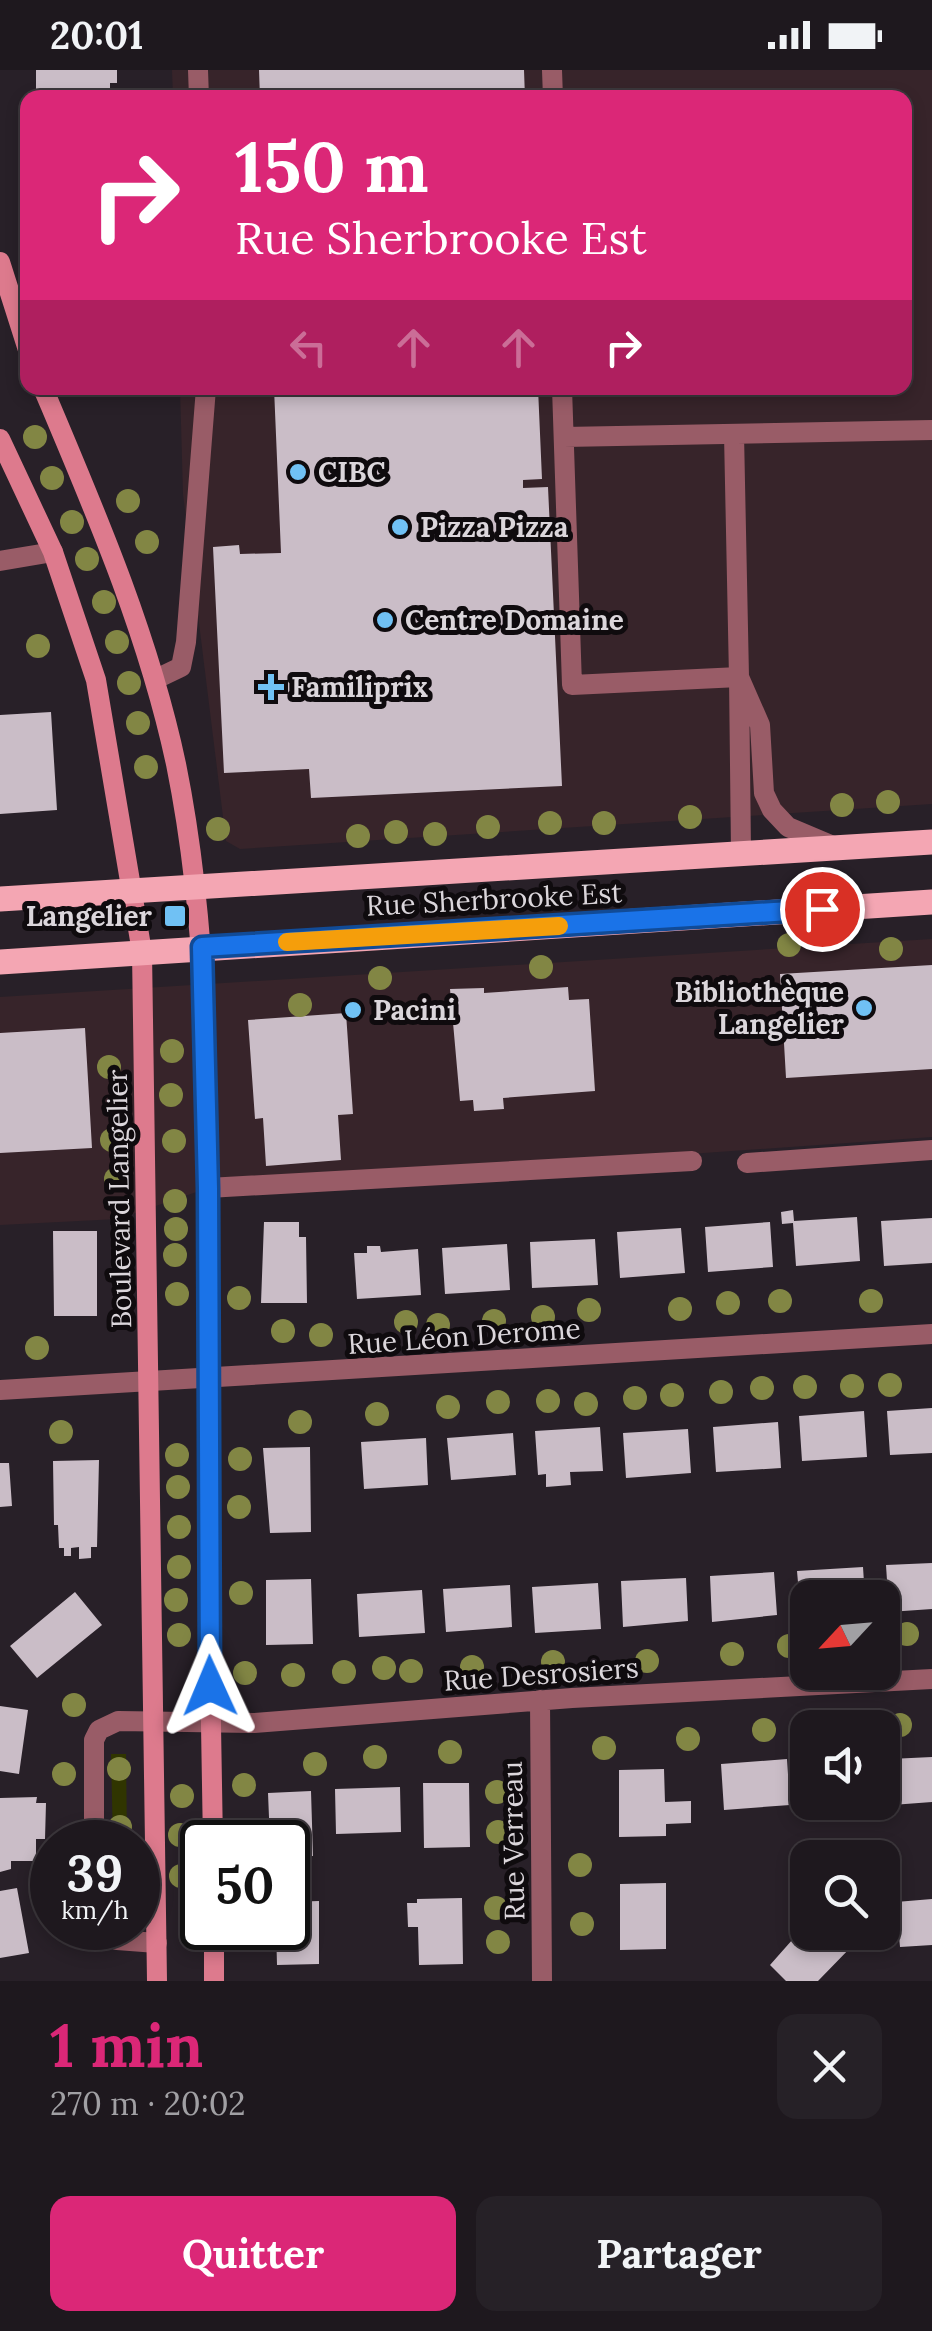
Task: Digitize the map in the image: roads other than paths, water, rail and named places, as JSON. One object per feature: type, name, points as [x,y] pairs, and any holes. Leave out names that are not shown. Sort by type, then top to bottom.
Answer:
[{"type":"main road","points":[[0,262],[20,325]]},
{"type":"main road","points":[[46,395],[122,581],[156,680],[176,767],[196,887],[202,947],[208,1188],[213,1820]]},
{"type":"main road","name":"Boulevard Langelier","points":[[0,439],[53,552],[96,680],[142,952],[155,1820]]},
{"type":"main road","name":"Rue Sherbrooke Est","points":[[0,899],[932,842]]},
{"type":"main road","name":"Rue Sherbrooke Est","points":[[0,962],[932,902]]},
{"type":"main road","name":"Boulevard Langelier","points":[[157,1950],[158,1981]]},
{"type":"main road","points":[[214,1950],[214,1981]]},
{"type":"street","points":[[156,680],[180,667],[186,642],[205,395]]},
{"type":"street","points":[[562,395],[572,685],[738,677]]},
{"type":"street","points":[[564,437],[932,430]]},
{"type":"street","points":[[734,434],[741,852]]},
{"type":"street","points":[[0,561],[53,552]]},
{"type":"street","points":[[738,677],[760,725],[764,793],[772,810],[788,827],[840,848]]},
{"type":"street","points":[[747,1163],[932,1150]]},
{"type":"street","points":[[208,1188],[692,1161]]},
{"type":"street","name":"Rue Léon Derome","points":[[0,1390],[932,1334]]},
{"type":"street","name":"Rue Desrosiers","points":[[94,1820],[93,1752],[99,1730],[118,1720],[254,1723],[540,1700],[932,1679]]},
{"type":"street","name":"Rue Verreau","points":[[540,1700],[542,1981]]},
{"type":"place","name":"CIBC","points":[[298,472]]},
{"type":"place","name":"Pizza Pizza","points":[[400,527]]},
{"type":"place","name":"Centre Domaine","points":[[385,620]]},
{"type":"place","name":"Familiprix","points":[[271,687]]},
{"type":"place","name":"Langelier","points":[[175,916]]},
{"type":"place","name":"Bibliothèque Langelier","points":[[864,1008]]},
{"type":"place","name":"Pacini","points":[[353,1010]]}]
